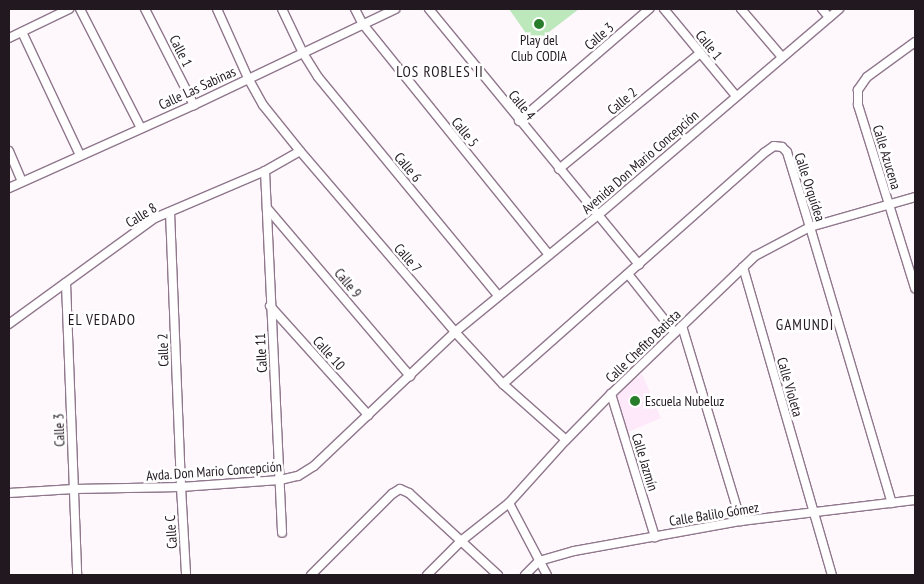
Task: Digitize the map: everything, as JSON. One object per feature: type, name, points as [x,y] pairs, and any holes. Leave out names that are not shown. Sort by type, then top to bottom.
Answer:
[{"type":"street","points":[[9,38],[69,9]]},
{"type":"street","points":[[80,9],[141,128]]},
{"type":"street","name":"Calle 1","points":[[145,9],[194,105]]},
{"type":"street","name":"Calle 7","points":[[217,9],[248,78],[263,106],[455,332],[503,384],[566,440]]},
{"type":"street","name":"Calle 6","points":[[282,9],[302,53],[324,85],[498,295]]},
{"type":"street","name":"Calle 5","points":[[355,9],[362,23],[549,255]]},
{"type":"street","name":"Calle Las Sabinas","points":[[9,188],[194,105],[362,23],[395,9]]},
{"type":"street","name":"Calle 4","points":[[429,9],[639,265]]},
{"type":"street","name":"Calle 3","points":[[519,121],[650,9]]},
{"type":"street","name":"Calle 1","points":[[664,9],[736,96]]},
{"type":"street","points":[[741,9],[782,57]]},
{"type":"street","points":[[822,9],[829,17]]},
{"type":"street","name":"Avenida Don Mario Concepción","points":[[455,332],[598,215],[840,9]]},
{"type":"street","points":[[22,32],[80,155]]},
{"type":"street","name":"Calle Azucena","points":[[914,46],[867,77],[858,90],[858,104],[915,288]]},
{"type":"street","name":"Calle 2","points":[[559,169],[700,53]]},
{"type":"street","name":"Calle Orquídea","points":[[503,384],[774,146],[782,147],[786,152],[810,227],[892,503]]},
{"type":"street","points":[[9,151],[22,181]]},
{"type":"street","name":"Calle 8","points":[[9,324],[155,218],[265,171],[300,151]]},
{"type":"street","name":"Calle 11","points":[[265,171],[282,533]]},
{"type":"street","name":"Calle Chefito Batista","points":[[427,575],[461,541],[509,503],[566,440],[755,256],[810,227],[915,197]]},
{"type":"street","name":"Calle 9","points":[[267,208],[410,376]]},
{"type":"street","name":"Calle 2","points":[[170,212],[180,487]]},
{"type":"street","name":"Calle Violeta","points":[[742,267],[832,575]]},
{"type":"street","points":[[628,274],[675,333]]},
{"type":"street","name":"Calle 3","points":[[66,283],[77,575]]},
{"type":"street","name":"Calle 10","points":[[270,306],[368,415]]},
{"type":"street","points":[[682,326],[741,521]]},
{"type":"street","name":"Avda. Don Mario Concepción","points":[[9,493],[74,489],[180,487],[280,480],[298,476],[307,471],[455,332]]},
{"type":"street","name":"Calle Jazmín","points":[[612,394],[655,537]]},
{"type":"street","name":"Calle C","points":[[180,487],[186,575]]},
{"type":"street","points":[[311,575],[392,494],[400,489],[409,494],[498,575]]},
{"type":"street","name":"Calle Balilo Gómez","points":[[525,575],[539,561],[574,551],[741,521],[814,514],[915,500]]},
{"type":"street","points":[[509,503],[547,575]]},
{"type":"shaded area","name":"Escuela Nubeluz","points":[[642,374],[661,418],[628,432],[615,395]]},
{"type":"green space","name":"Play del Club CODIA","points":[[509,9],[579,9],[540,39],[534,40],[530,39]]},
{"type":"place","name":"Play del Club CODIA","points":[[539,24]]},
{"type":"place","name":"Escuela Nubeluz","points":[[635,401]]},
{"type":"district","name":"LOS ROBLES II","points":[[440,72]]},
{"type":"district","name":"EL VEDADO","points":[[102,320]]},
{"type":"district","name":"GAMUNDI","points":[[805,325]]}]
